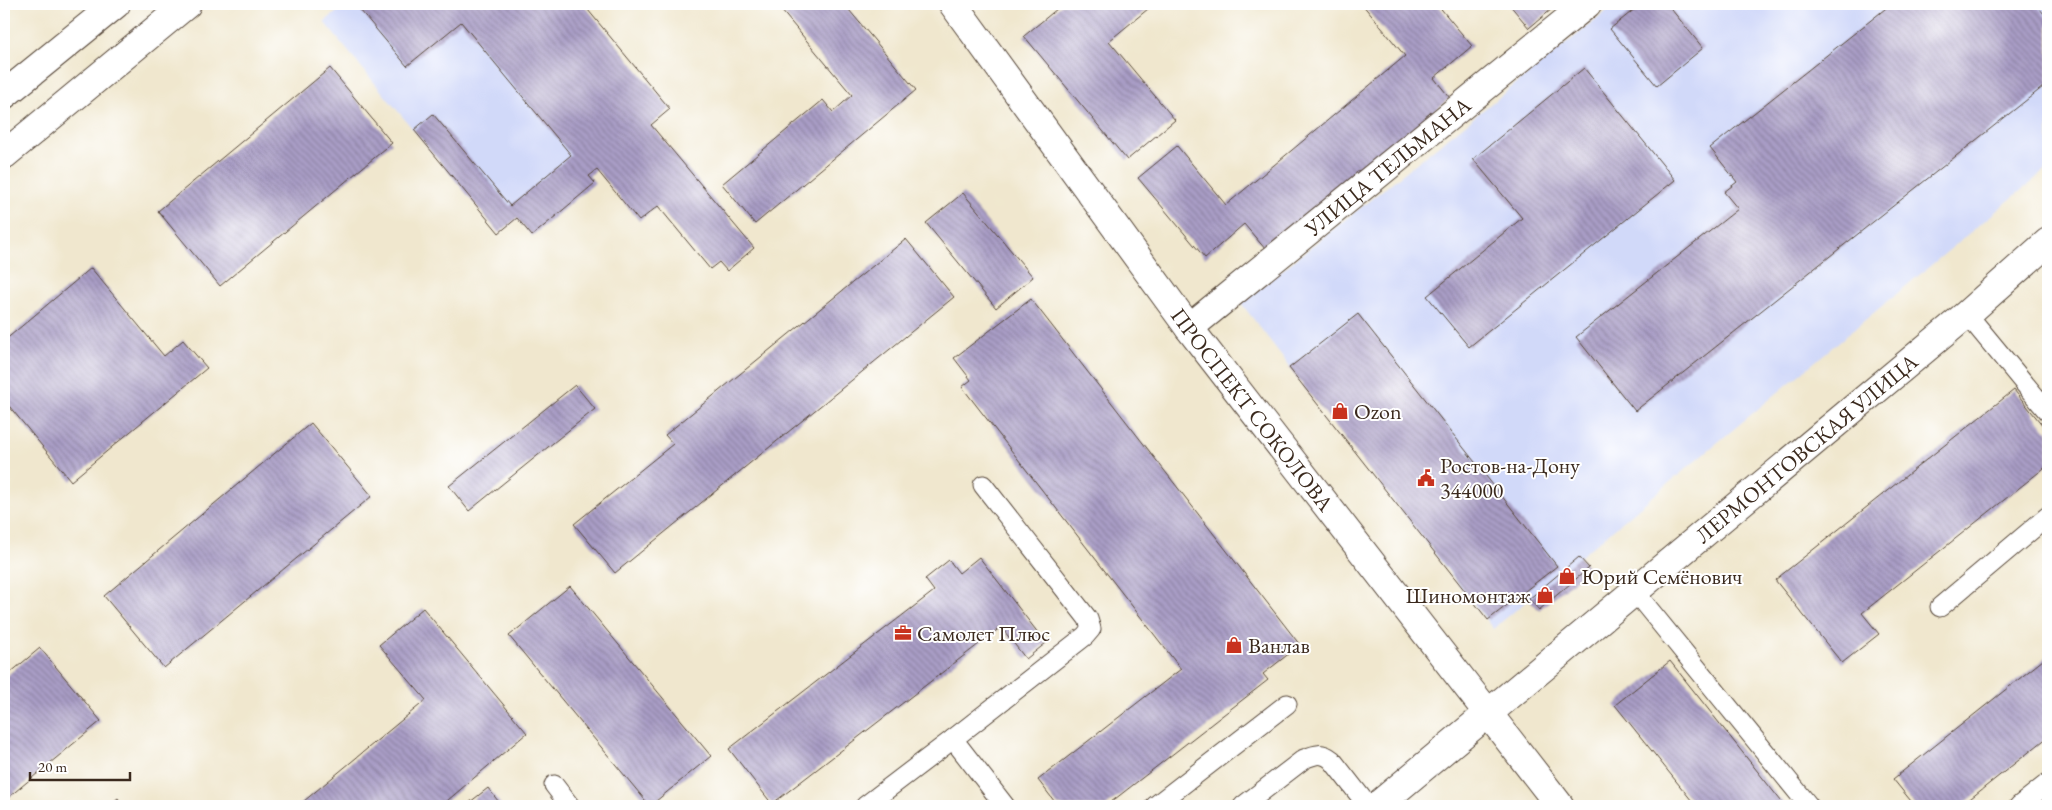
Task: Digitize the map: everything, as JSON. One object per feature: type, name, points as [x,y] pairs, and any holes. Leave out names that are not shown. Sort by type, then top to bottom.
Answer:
[{"type":"main road","points":[[4,96],[116,4]]},
{"type":"main road","points":[[4,155],[187,4]]},
{"type":"main road","name":"ПРОСПЕКТ СОКОЛОВА","points":[[953,4],[1189,328],[1560,806]]},
{"type":"main road","name":"УЛИЦА ТЕЛЬМАНА","points":[[1189,328],[1587,4]]},
{"type":"main road","name":"ЛЕРМОНТОВСКАЯ УЛИЦА","points":[[1377,806],[1967,314],[2048,242]]},
{"type":"lane","points":[[1967,314],[2048,412]]},
{"type":"lane","points":[[865,806],[1085,636],[1091,629],[1088,619],[983,485]]},
{"type":"lane","points":[[1940,607],[2048,516]]},
{"type":"lane","points":[[1635,592],[1810,806]]},
{"type":"lane","points":[[1155,806],[1287,704]]},
{"type":"lane","points":[[953,739],[1005,806]]},
{"type":"lane","points":[[1243,806],[1304,758],[1315,754],[1325,754],[1332,760],[1368,806]]},
{"type":"lane","points":[[2019,806],[2048,783]]},
{"type":"lane","points":[[554,785],[570,806]]},
{"type":"shaded area","points":[[347,4],[583,4],[670,109],[589,176],[595,183],[532,236],[517,218],[499,233],[324,22]]},
{"type":"shaded area","points":[[1616,4],[2048,4],[2048,168],[1493,629],[1241,303]]},
{"type":"building","points":[[355,4],[583,4],[670,109],[651,125],[754,248],[727,271],[719,262],[710,269],[658,206],[639,221],[597,170],[589,176],[595,183],[532,236],[517,218],[499,233],[414,130],[433,114],[510,206],[571,155],[461,22],[407,66]]},
{"type":"building","points":[[776,4],[844,4],[916,90],[755,224],[722,184],[823,100],[833,112],[852,95]]},
{"type":"building","points":[[1063,4],[1154,4],[1109,41],[1175,120],[1127,160],[1024,36]]},
{"type":"building","points":[[1362,4],[1437,4],[1472,46],[1434,78],[1450,98],[1266,250],[1244,224],[1205,258],[1138,178],[1177,146],[1226,205],[1405,56]]},
{"type":"building","points":[[1509,4],[1558,4],[1529,28]]},
{"type":"building","points":[[1641,4],[1667,4],[1703,48],[1657,86],[1610,29]]},
{"type":"building","points":[[1889,4],[2026,4],[2028,7],[2036,4],[2048,19],[2048,83],[1635,411],[1576,337],[1738,209],[1724,192],[1737,182],[1710,148]]},
{"type":"building","points":[[330,68],[392,143],[220,286],[158,211]]},
{"type":"building","points":[[1584,68],[1675,180],[1469,347],[1427,296],[1522,218],[1473,159]]},
{"type":"building","points":[[963,193],[1033,277],[996,308],[926,223]]},
{"type":"building","points":[[906,239],[954,297],[615,573],[574,524],[673,444],[665,435]]},
{"type":"building","points":[[91,268],[164,356],[183,340],[207,368],[71,481],[4,400],[4,341]]},
{"type":"building","points":[[1031,299],[1300,645],[1263,674],[1268,680],[1106,806],[1058,806],[1038,780],[1181,669],[962,387],[971,380],[954,358]]},
{"type":"building","points":[[1358,314],[1557,566],[1488,620],[1289,368]]},
{"type":"building","points":[[575,385],[595,409],[469,511],[449,486]]},
{"type":"building","points":[[2014,390],[2048,432],[2048,465],[1862,613],[1879,634],[1842,663],[1775,580]]},
{"type":"building","points":[[311,423],[372,496],[164,668],[104,596]]},
{"type":"building","points":[[979,557],[1046,643],[1026,659],[1001,627],[772,804],[729,749],[934,591],[925,579],[949,560],[959,573]]},
{"type":"building","points":[[1579,557],[1589,568],[1539,610],[1529,599]]},
{"type":"building","points":[[570,586],[711,756],[650,806],[509,636]]},
{"type":"building","points":[[423,608],[527,733],[441,806],[298,806],[426,700],[379,645]]},
{"type":"building","points":[[40,648],[101,721],[4,801],[4,678]]},
{"type":"building","points":[[2048,656],[2048,737],[1961,806],[1915,806],[1893,779]]},
{"type":"building","points":[[1670,661],[1785,806],[1696,806],[1615,705]]},
{"type":"building","points":[[488,788],[502,806],[465,806]]},
{"type":"building","points":[[118,798],[124,806],[108,806]]},
{"type":"place","name":"Ozon","points":[[1340,411]]},
{"type":"place","name":"Ростов-на-Дону 344000","points":[[1426,478]]},
{"type":"place","name":"Юрий Семёнович","points":[[1567,576]]},
{"type":"place","name":"Шиномонтаж","points":[[1545,595]]},
{"type":"place","name":"Самолет Плюс","points":[[903,633]]},
{"type":"place","name":"Ванлав","points":[[1234,645]]}]
